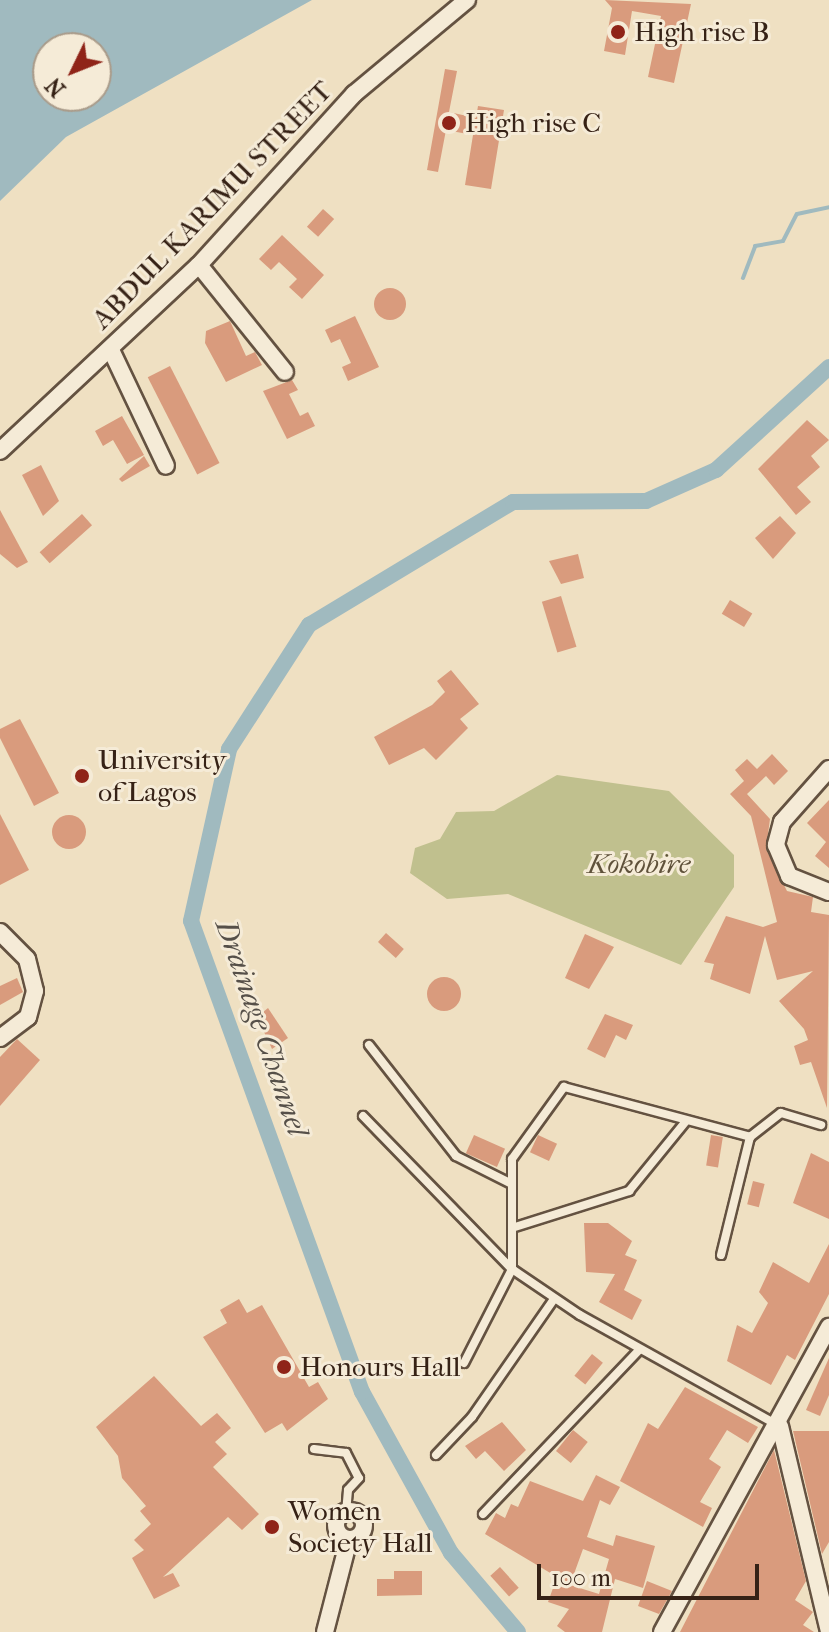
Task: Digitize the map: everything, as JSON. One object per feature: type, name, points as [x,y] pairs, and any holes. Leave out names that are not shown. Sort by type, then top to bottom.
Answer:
[{"type":"street","name":"ABDUL KARIMU STREET","points":[[0,451],[199,265],[354,94],[467,0]]},
{"type":"street","points":[[199,265],[285,372]]},
{"type":"street","points":[[111,350],[166,466]]},
{"type":"street","points":[[829,769],[782,822],[776,845],[789,876],[829,892]]},
{"type":"street","points":[[0,932],[27,959],[35,991],[28,1017],[0,1038]]},
{"type":"street","points":[[662,1632],[780,1426],[829,1327]]},
{"type":"street","points":[[780,1426],[829,1632]]},
{"type":"street","points":[[325,1632],[349,1539],[337,1527],[346,1512]]},
{"type":"lane","points":[[369,1045],[456,1156],[510,1183]]},
{"type":"lane","points":[[464,1363],[512,1269],[515,1227],[510,1183],[512,1159],[564,1087],[750,1137]]},
{"type":"lane","points":[[721,1255],[750,1137],[781,1113],[821,1125]]},
{"type":"lane","points":[[363,1116],[512,1269],[554,1299],[639,1350],[780,1426]]},
{"type":"lane","points":[[515,1227],[629,1191],[686,1121]]},
{"type":"lane","points":[[436,1455],[472,1417],[554,1299]]},
{"type":"lane","points":[[483,1514],[639,1350]]},
{"type":"lane","points":[[314,1449],[346,1453],[359,1478],[348,1490],[346,1512]]},
{"type":"green space","name":"Kokobire","points":[[557,775],[669,791],[734,855],[734,887],[681,965],[508,894],[447,899],[410,873],[415,848],[440,839],[456,812],[494,811]]},
{"type":"water","points":[[0,0],[312,0],[112,111],[112,32],[32,32],[32,112],[111,112],[66,137],[0,201]]},
{"type":"building","points":[[605,0],[691,4],[674,83],[648,77],[661,16],[632,11],[625,55],[604,51],[612,8]]},
{"type":"building","points":[[445,69],[457,71],[449,112],[476,118],[478,106],[504,110],[491,189],[465,185],[473,135],[446,130],[438,172],[427,170]]},
{"type":"building","points":[[323,209],[334,219],[318,237],[307,227]]},
{"type":"building","points":[[282,235],[324,275],[302,299],[289,287],[297,279],[279,262],[271,270],[259,259]]},
{"type":"building","points":[[390,288],[401,293],[406,304],[401,315],[390,320],[379,315],[374,304],[379,293]]},
{"type":"building","points":[[355,316],[379,367],[348,381],[342,367],[351,363],[340,339],[331,343],[325,330]]},
{"type":"building","points":[[230,321],[246,356],[255,352],[262,365],[226,382],[205,343],[206,331]]},
{"type":"building","points":[[170,366],[219,463],[197,474],[148,377]]},
{"type":"building","points":[[292,380],[298,390],[289,394],[300,416],[308,412],[315,426],[287,439],[263,391]]},
{"type":"building","points":[[122,416],[144,455],[127,464],[113,440],[103,446],[95,431]]},
{"type":"building","points":[[807,420],[829,440],[811,456],[820,467],[797,487],[811,502],[796,515],[758,469]]},
{"type":"building","points":[[144,456],[150,466],[122,482],[119,479]]},
{"type":"building","points":[[41,465],[59,501],[43,516],[22,475]]},
{"type":"building","points":[[0,510],[28,562],[17,568],[0,554]]},
{"type":"building","points":[[82,514],[92,525],[50,563],[40,552]]},
{"type":"building","points":[[780,516],[796,533],[773,559],[755,538]]},
{"type":"building","points":[[578,554],[584,578],[561,584],[549,561]]},
{"type":"building","points":[[561,596],[576,647],[557,653],[542,602]]},
{"type":"building","points":[[730,600],[752,613],[744,627],[722,614]]},
{"type":"building","points":[[451,670],[479,704],[460,719],[468,728],[436,760],[424,748],[389,765],[374,737],[432,705],[445,692],[437,681]]},
{"type":"building","points":[[20,719],[59,793],[34,806],[0,738],[0,729]]},
{"type":"building","points":[[772,754],[788,771],[774,785],[766,776],[747,794],[770,819],[766,849],[787,891],[813,897],[811,912],[829,915],[827,1108],[811,1062],[800,1065],[794,1046],[808,1040],[804,1029],[779,1001],[813,971],[777,980],[765,936],[750,994],[710,979],[714,964],[704,962],[726,916],[763,927],[777,922],[751,816],[730,794],[744,781],[735,770],[747,759],[757,769]]},
{"type":"building","points":[[829,800],[829,868],[815,856],[826,842],[807,823]]},
{"type":"building","points":[[0,814],[29,870],[0,885]]},
{"type":"building","points":[[69,815],[81,820],[86,832],[81,844],[69,849],[57,844],[52,832],[57,820]]},
{"type":"building","points":[[386,933],[404,949],[396,958],[378,942]]},
{"type":"building","points":[[585,934],[614,947],[589,989],[565,978]]},
{"type":"building","points":[[444,977],[456,982],[461,994],[456,1006],[444,1011],[432,1006],[427,994],[432,982]]},
{"type":"building","points":[[17,978],[23,992],[0,1005],[0,986]]},
{"type":"building","points":[[268,1008],[288,1038],[272,1049],[257,1017]]},
{"type":"building","points":[[605,1014],[633,1025],[626,1040],[616,1035],[605,1058],[587,1049]]},
{"type":"building","points":[[17,1039],[40,1060],[0,1106],[0,1057]]},
{"type":"building","points":[[474,1135],[505,1149],[497,1167],[466,1153]]},
{"type":"building","points":[[538,1135],[557,1144],[549,1161],[530,1152]]},
{"type":"building","points":[[711,1135],[723,1137],[718,1167],[706,1166]]},
{"type":"building","points":[[811,1153],[829,1162],[829,1219],[793,1203]]},
{"type":"building","points":[[753,1181],[765,1184],[759,1207],[747,1204]]},
{"type":"building","points":[[584,1223],[608,1223],[632,1241],[625,1255],[637,1260],[624,1290],[642,1300],[632,1320],[599,1302],[615,1274],[586,1272]]},
{"type":"building","points":[[829,1244],[829,1294],[795,1360],[787,1355],[771,1385],[727,1361],[737,1325],[752,1333],[768,1303],[759,1292],[773,1262],[809,1283]]},
{"type":"building","name":"Honours Hall","points":[[239,1299],[247,1313],[262,1305],[309,1387],[318,1382],[328,1399],[287,1431],[282,1423],[265,1433],[203,1337],[227,1323],[220,1310]]},
{"type":"building","points":[[592,1354],[603,1363],[585,1385],[574,1376]]},
{"type":"building","points":[[829,1358],[829,1395],[820,1416],[806,1410]]},
{"type":"building","points":[[154,1376],[201,1426],[217,1413],[231,1428],[215,1442],[227,1454],[213,1467],[259,1514],[242,1530],[228,1517],[163,1577],[173,1573],[180,1586],[154,1599],[132,1558],[144,1550],[134,1540],[151,1524],[140,1511],[146,1506],[122,1478],[118,1456],[96,1427]]},
{"type":"building","points":[[685,1387],[758,1427],[748,1443],[727,1430],[709,1459],[721,1467],[700,1502],[712,1508],[703,1527],[620,1481],[648,1423],[658,1429]]},
{"type":"building","points":[[502,1422],[526,1450],[504,1471],[485,1451],[476,1459],[465,1446]]},
{"type":"building","points":[[573,1430],[588,1442],[571,1463],[556,1451]]},
{"type":"building","points":[[793,1431],[829,1431],[829,1542],[822,1554]]},
{"type":"building","points":[[774,1450],[806,1581],[795,1600],[813,1612],[803,1625],[814,1632],[680,1632]]},
{"type":"building","points":[[596,1475],[620,1487],[610,1505],[600,1500],[587,1537],[613,1546],[616,1535],[655,1546],[643,1588],[615,1579],[602,1632],[565,1632],[557,1626],[569,1609],[548,1602],[557,1577],[485,1534],[496,1513],[505,1518],[511,1504],[518,1507],[530,1481],[583,1501]],"holes":[[[583,1549],[609,1559],[599,1594],[570,1585]]]},
{"type":"building","points":[[500,1567],[519,1588],[509,1597],[490,1576]]},
{"type":"building","points":[[394,1571],[422,1571],[422,1595],[377,1596],[377,1579],[394,1579]]},
{"type":"building","points":[[647,1581],[672,1591],[659,1614],[638,1606]]},
{"type":"waterway","points":[[743,278],[755,246],[783,241],[797,214],[829,207]]},
{"type":"waterway","name":"Drainage Channel","points":[[518,1632],[451,1553],[362,1392],[191,921],[229,749],[309,625],[513,502],[646,501],[716,470],[829,367]]},
{"type":"place","name":"High rise B","points":[[618,32]]},
{"type":"place","name":"High rise C","points":[[449,123]]},
{"type":"place","name":"University of Lagos","points":[[82,776]]},
{"type":"place","name":"Honours Hall","points":[[284,1367]]},
{"type":"place","name":"Women Society Hall","points":[[272,1527]]}]
